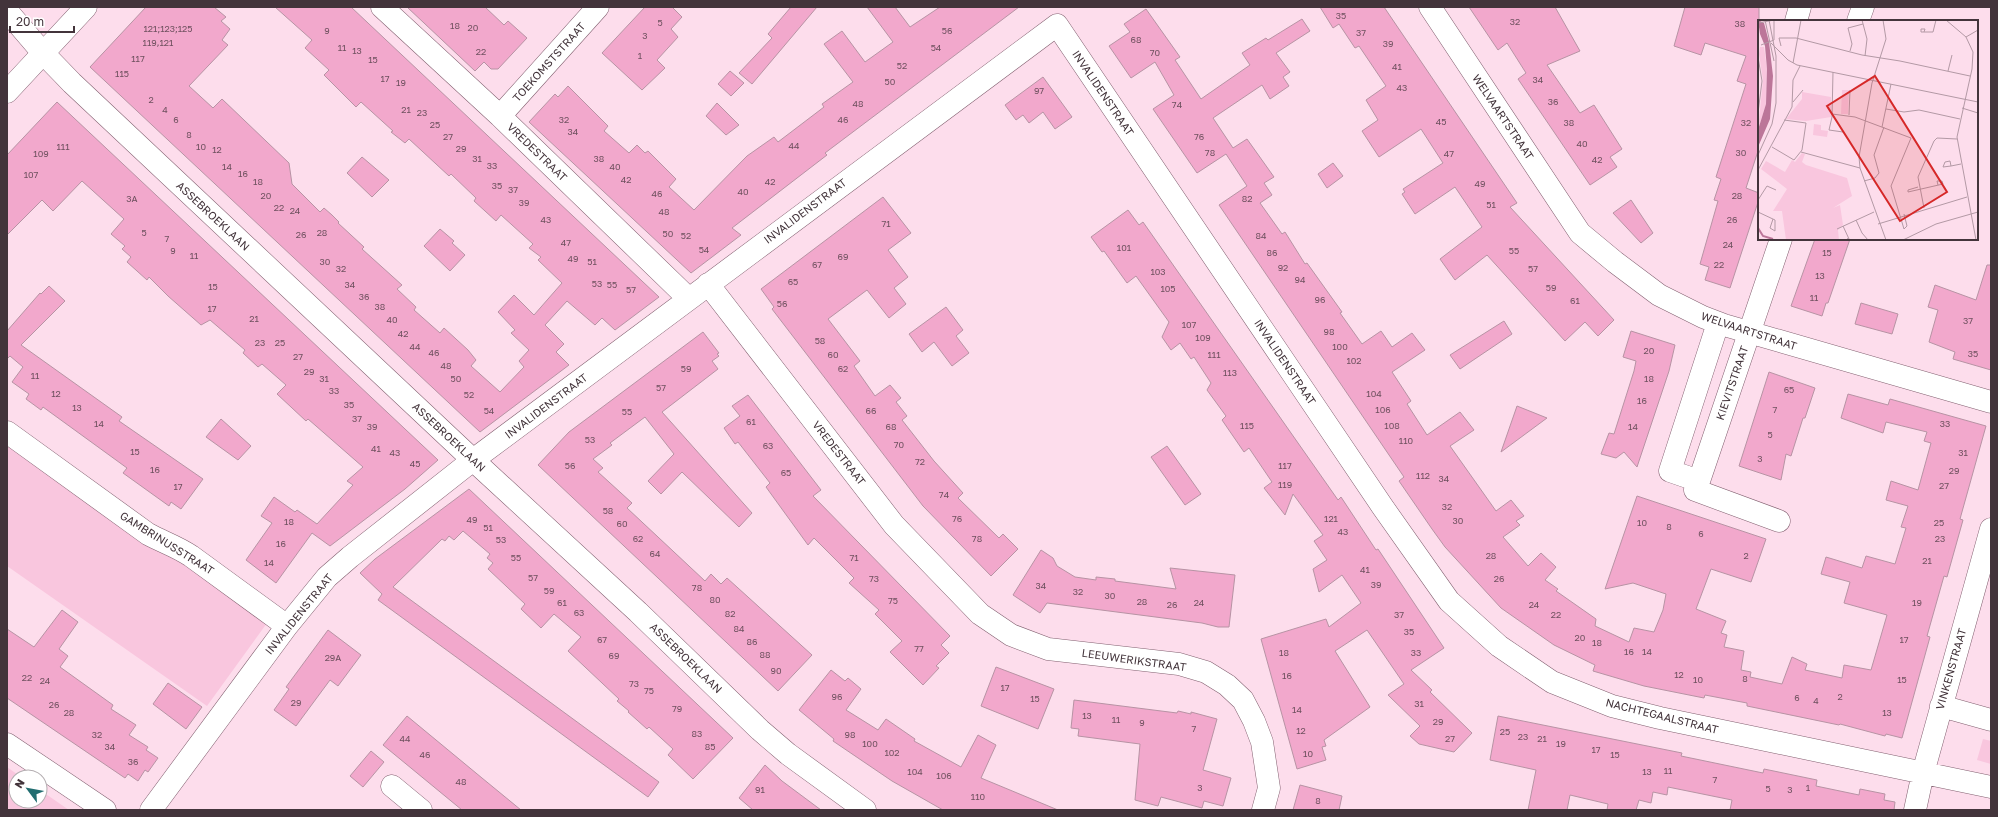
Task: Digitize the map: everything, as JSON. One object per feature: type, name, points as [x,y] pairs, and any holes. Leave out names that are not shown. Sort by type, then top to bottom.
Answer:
[{"type":"street","points":[[7,92],[86,7]]},
{"type":"street","name":"VREDESTRAAT","points":[[382,7],[500,116],[689,299]]},
{"type":"street","name":"TOEKOMSTSTRAAT","points":[[500,116],[598,7]]},
{"type":"street","name":"WELVAARTSTRAAT","points":[[1430,7],[1580,233],[1614,262],[1659,295],[1718,323],[1748,333],[1991,402]]},
{"type":"street","points":[[1796,20],[1800,7]]},
{"type":"street","points":[[1858,20],[1862,7]]},
{"type":"street","name":"ASSEBROEKLAAN","points":[[7,11],[43,53],[78,89],[473,460],[647,620],[760,730],[788,754],[865,810]]},
{"type":"street","name":"INVALIDENSTRAAT","points":[[151,810],[287,626],[327,577],[350,557],[473,460],[1057,25],[1382,506]]},
{"type":"street","name":"KIEVITSTRAAT","points":[[1699,481],[1781,240]]},
{"type":"street","name":"VREDESTRAAT","points":[[708,284],[894,524],[980,614]]},
{"type":"street","points":[[1718,323],[1670,471],[1699,481],[1695,490],[1779,521]]},
{"type":"street","name":"GAMBRINUSSTRAAT","points":[[7,432],[148,534],[162,542],[178,547],[192,556],[287,626]]},
{"type":"street","name":"NACHTEGAALSTRAAT","points":[[1382,506],[1449,601],[1498,646],[1552,682],[1612,706],[1660,718],[1991,787]]},
{"type":"street","name":"VINKENSTRAAT","points":[[1915,810],[1923,772],[1991,529]]},
{"type":"street","name":"LEEUWERIKSTRAAT","points":[[980,614],[1011,636],[1048,649],[1179,664],[1206,672],[1228,685],[1242,700],[1254,721],[1262,742],[1269,788],[1263,810]]},
{"type":"street","points":[[1941,706],[1991,720]]},
{"type":"street","points":[[7,744],[105,810]]},
{"type":"street","points":[[392,786],[421,810]]},
{"type":"shaded area","points":[[7,443],[153,549],[175,557],[267,623],[207,706],[7,566]]},
{"type":"shaded area","points":[[1983,739],[1991,741],[1991,764],[1977,760]]},
{"type":"shaded area","points":[[7,767],[10,769],[8,769],[8,809],[48,809],[48,796],[69,810],[7,810]]},
{"type":"building","points":[[146,7],[214,7],[226,17],[221,21],[230,29],[222,40],[228,45],[189,86],[213,108],[222,99],[289,163],[292,184],[320,212],[324,208],[332,215],[339,222],[338,223],[364,247],[362,249],[402,285],[397,289],[416,307],[414,310],[440,333],[444,328],[468,350],[476,360],[471,366],[500,392],[524,367],[519,361],[529,350],[511,333],[515,330],[498,312],[514,295],[534,315],[562,283],[538,260],[541,257],[529,248],[533,244],[501,215],[496,221],[474,201],[476,198],[451,174],[449,176],[409,139],[405,143],[391,132],[393,131],[361,102],[356,107],[324,75],[329,70],[305,48],[312,40],[275,7],[351,7],[659,297],[615,330],[602,318],[595,325],[567,301],[545,325],[564,344],[556,352],[569,365],[480,432],[90,67]]},
{"type":"building","points":[[407,7],[485,7],[504,25],[508,21],[527,38],[498,69],[491,69],[484,62],[475,71]]},
{"type":"building","points":[[645,7],[672,7],[682,17],[671,29],[678,37],[657,60],[665,68],[642,90],[602,53]]},
{"type":"building","points":[[791,7],[817,7],[752,84],[739,73],[772,38],[768,34]]},
{"type":"building","points":[[867,7],[895,7],[910,27],[940,7],[1019,7],[825,153],[827,155],[732,228],[741,235],[691,273],[529,122],[555,94],[558,97],[568,86],[608,126],[604,131],[629,153],[637,145],[645,153],[648,151],[676,179],[669,187],[694,210],[747,156],[774,137],[778,142],[824,107],[822,104],[853,82],[824,44],[842,31],[865,62],[893,42]]},
{"type":"building","points":[[1320,7],[1384,7],[1517,203],[1510,207],[1614,320],[1598,336],[1585,322],[1565,341],[1487,255],[1455,280],[1440,259],[1482,227],[1455,187],[1415,214],[1402,194],[1405,192],[1403,189],[1443,163],[1421,129],[1379,157],[1362,131],[1378,120],[1366,100],[1386,86],[1359,46],[1355,48],[1339,24],[1333,28]]},
{"type":"building","points":[[1469,7],[1555,7],[1580,51],[1547,65],[1580,113],[1594,105],[1622,149],[1610,157],[1617,167],[1590,185],[1518,79],[1526,73],[1507,43],[1498,50]]},
{"type":"building","points":[[1685,7],[1759,7],[1758,151],[1746,188],[1758,193],[1758,202],[1730,288],[1705,280],[1709,267],[1700,264],[1718,201],[1714,200],[1721,179],[1716,177],[1746,84],[1737,81],[1746,56],[1705,43],[1701,55],[1674,46]]},
{"type":"building","points":[[1146,9],[1180,57],[1175,60],[1201,99],[1250,65],[1242,53],[1266,38],[1268,40],[1302,19],[1310,31],[1276,53],[1290,72],[1283,77],[1289,86],[1270,99],[1262,85],[1213,118],[1233,148],[1247,139],[1274,177],[1264,183],[1272,195],[1260,203],[1282,234],[1285,232],[1305,264],[1307,263],[1342,312],[1340,313],[1362,344],[1381,331],[1392,347],[1412,333],[1425,350],[1392,372],[1411,401],[1407,404],[1427,435],[1460,412],[1474,430],[1450,446],[1496,511],[1511,500],[1524,516],[1516,521],[1520,525],[1503,537],[1528,566],[1541,553],[1556,567],[1545,580],[1558,589],[1556,591],[1596,619],[1595,626],[1629,642],[1634,628],[1654,632],[1663,610],[1666,594],[1633,583],[1605,589],[1637,496],[1766,539],[1751,582],[1711,569],[1696,609],[1726,621],[1721,633],[1727,635],[1724,647],[1744,651],[1741,670],[1751,672],[1750,677],[1782,684],[1792,657],[1807,664],[1805,670],[1842,678],[1844,665],[1871,670],[1887,615],[1844,603],[1850,582],[1821,574],[1826,557],[1862,568],[1866,556],[1895,564],[1906,528],[1901,527],[1908,506],[1886,500],[1891,481],[1918,490],[1931,443],[1924,441],[1927,432],[1886,422],[1883,433],[1841,418],[1848,394],[1888,405],[1890,399],[1986,426],[1960,519],[1963,520],[1947,577],[1944,576],[1927,636],[1930,637],[1902,738],[1886,734],[1885,736],[1840,724],[1747,706],[1747,703],[1705,695],[1704,698],[1644,686],[1593,671],[1595,665],[1554,645],[1501,608],[1445,547],[1432,529],[1399,481],[1404,477],[1219,205],[1247,186],[1226,154],[1197,173],[1153,109],[1174,95],[1155,62],[1131,78],[1109,46],[1130,32],[1124,24]]},
{"type":"building","points":[[730,71],[744,83],[731,96],[718,84]]},
{"type":"building","points":[[1043,77],[1072,117],[1055,129],[1043,112],[1029,123],[1023,115],[1016,120],[1005,105]]},
{"type":"building","points":[[57,102],[438,460],[405,489],[330,546],[312,533],[276,583],[246,560],[272,523],[261,516],[274,497],[295,512],[297,510],[317,524],[353,485],[347,481],[363,467],[308,419],[306,421],[277,394],[286,385],[262,364],[258,367],[243,353],[245,350],[210,320],[201,325],[149,277],[147,280],[127,262],[131,257],[122,249],[125,246],[111,234],[124,219],[82,181],[53,211],[42,200],[7,235],[7,155]]},
{"type":"building","points":[[717,103],[739,125],[726,135],[706,116]]},
{"type":"building","points":[[362,157],[389,180],[372,197],[347,173]]},
{"type":"building","points":[[1333,163],[1343,176],[1327,188],[1318,174]]},
{"type":"building","points":[[883,197],[911,233],[888,250],[908,277],[894,288],[906,304],[889,318],[867,290],[828,319],[860,361],[854,366],[875,396],[890,385],[901,398],[896,402],[907,416],[902,420],[934,461],[963,493],[958,498],[999,538],[1003,534],[1018,549],[991,576],[923,506],[772,309],[774,307],[761,289]]},
{"type":"building","points":[[1631,200],[1653,233],[1641,243],[1613,213]]},
{"type":"building","points":[[1128,210],[1139,225],[1143,222],[1338,500],[1341,497],[1376,550],[1378,549],[1444,648],[1411,670],[1432,690],[1430,692],[1472,733],[1454,752],[1419,744],[1410,736],[1420,726],[1388,695],[1404,684],[1367,630],[1335,651],[1370,707],[1324,740],[1326,746],[1322,747],[1326,760],[1297,769],[1261,639],[1326,619],[1329,627],[1361,603],[1342,575],[1319,592],[1313,569],[1327,560],[1314,541],[1323,535],[1293,494],[1285,515],[1264,488],[1272,482],[1249,448],[1244,452],[1222,420],[1226,416],[1207,390],[1211,383],[1194,357],[1191,359],[1180,343],[1171,350],[1162,337],[1169,322],[1136,276],[1127,283],[1104,251],[1102,252],[1091,237]]},
{"type":"building","points":[[440,229],[454,241],[452,243],[465,255],[450,271],[424,246]]},
{"type":"building","points":[[1815,240],[1850,240],[1822,316],[1791,306]]},
{"type":"building","points":[[1987,265],[1991,265],[1991,370],[1953,359],[1955,352],[1929,342],[1938,310],[1928,307],[1935,285],[1976,300]]},
{"type":"building","points":[[49,286],[65,301],[21,345],[122,417],[119,421],[203,479],[181,509],[171,502],[169,506],[123,473],[127,468],[43,407],[41,410],[26,399],[29,394],[12,382],[23,367],[10,356],[7,359],[7,331],[40,293],[41,294]]},
{"type":"building","points":[[1861,303],[1898,314],[1892,334],[1855,324]]},
{"type":"building","points":[[946,307],[963,330],[956,336],[969,353],[952,366],[934,342],[922,352],[909,334]]},
{"type":"building","points":[[1504,321],[1512,334],[1460,369],[1450,355]]},
{"type":"building","points":[[1631,331],[1675,345],[1669,371],[1637,467],[1624,452],[1616,458],[1601,454],[1609,433],[1614,434],[1634,371],[1636,361],[1623,357]]},
{"type":"building","points":[[703,332],[719,353],[717,354],[719,356],[712,361],[718,369],[662,412],[752,513],[739,527],[682,472],[661,494],[648,481],[674,454],[645,417],[610,443],[612,445],[593,459],[603,468],[598,472],[632,503],[627,508],[705,581],[711,574],[721,584],[727,578],[812,655],[778,691],[538,465],[569,432]]},
{"type":"building","points":[[1769,372],[1815,388],[1805,418],[1803,418],[1791,456],[1786,454],[1781,480],[1739,466]]},
{"type":"building","points":[[748,395],[821,490],[813,496],[950,636],[941,645],[949,653],[936,666],[939,668],[923,685],[890,652],[902,641],[875,614],[879,610],[849,583],[854,578],[814,538],[808,545],[766,487],[770,483],[738,442],[735,444],[724,428],[740,416],[732,406]]},
{"type":"building","points":[[1517,406],[1547,418],[1501,452]]},
{"type":"building","points":[[221,419],[251,446],[238,460],[206,437]]},
{"type":"building","points":[[1167,446],[1201,494],[1185,505],[1151,457]]},
{"type":"building","points":[[469,489],[733,738],[693,779],[668,755],[673,749],[649,727],[647,729],[628,712],[629,711],[617,701],[619,699],[568,651],[581,637],[554,614],[541,628],[521,609],[525,604],[488,569],[493,563],[487,558],[490,554],[463,531],[454,540],[449,536],[445,541],[442,539],[393,587],[659,782],[648,797],[378,600],[382,594],[360,573],[375,559]]},
{"type":"building","points":[[1041,550],[1053,558],[1057,566],[1075,577],[1096,580],[1096,577],[1115,579],[1115,581],[1176,589],[1170,568],[1235,575],[1229,627],[1218,627],[1202,623],[1047,603],[1040,613],[1013,595]]},
{"type":"building","points":[[62,610],[78,622],[59,649],[68,656],[60,667],[113,705],[111,709],[136,725],[129,735],[148,747],[146,750],[158,758],[148,772],[145,770],[138,781],[128,774],[125,778],[7,698],[7,629],[34,647]]},
{"type":"building","points":[[328,630],[361,655],[338,686],[330,680],[296,726],[274,710],[289,689],[286,687]]},
{"type":"building","points":[[996,667],[1054,689],[1038,729],[981,706]]},
{"type":"building","points":[[831,670],[845,681],[848,678],[861,689],[846,710],[878,730],[886,719],[915,739],[914,741],[961,767],[978,735],[996,745],[981,778],[1058,810],[943,810],[892,781],[833,741],[834,739],[799,710]]},
{"type":"building","points":[[168,683],[202,707],[186,729],[153,704]]},
{"type":"building","points":[[1074,700],[1177,713],[1178,711],[1191,714],[1191,712],[1217,719],[1203,770],[1231,778],[1223,806],[1204,801],[1202,808],[1161,797],[1158,806],[1135,800],[1140,744],[1078,736],[1079,729],[1071,728]]},
{"type":"building","points":[[407,716],[521,810],[462,810],[383,745]]},
{"type":"building","points":[[1498,716],[1682,753],[1681,756],[1763,773],[1764,769],[1817,780],[1816,786],[1859,795],[1860,789],[1885,794],[1884,800],[1895,802],[1894,810],[1730,810],[1732,800],[1668,787],[1667,795],[1653,792],[1651,803],[1639,800],[1636,810],[1607,810],[1608,804],[1570,795],[1567,810],[1528,810],[1536,770],[1490,760]]},
{"type":"building","points":[[371,751],[384,762],[363,787],[350,776]]},
{"type":"building","points":[[765,765],[782,781],[821,810],[753,810],[739,798]]},
{"type":"building","points":[[1300,785],[1342,796],[1339,810],[1293,810]]}]
